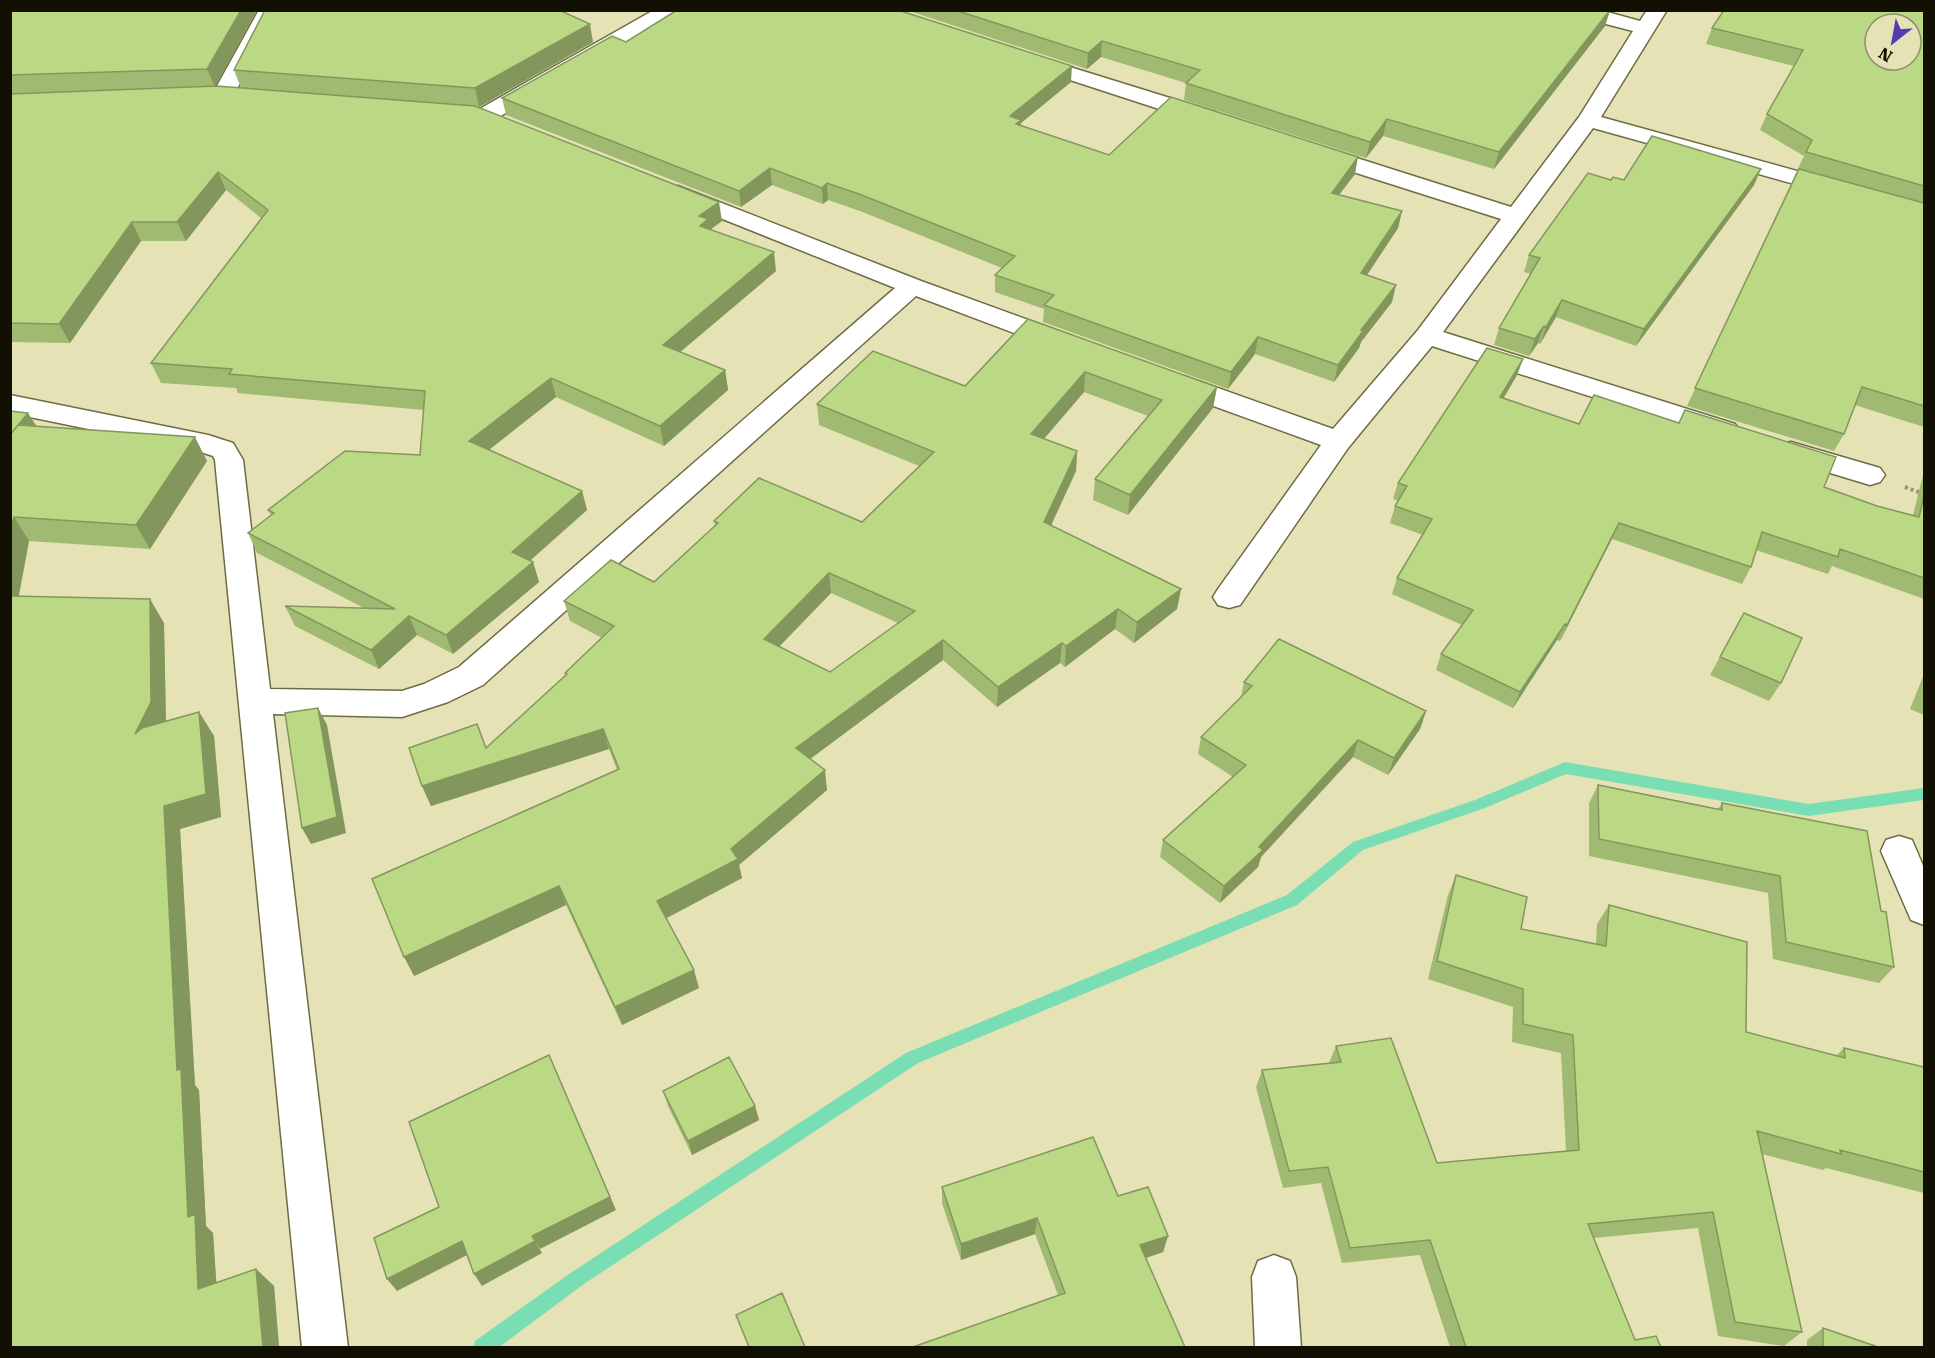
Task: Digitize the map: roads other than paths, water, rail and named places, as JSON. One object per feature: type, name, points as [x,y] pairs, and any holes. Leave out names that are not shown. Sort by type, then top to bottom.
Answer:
[{"type":"street","points":[[223,96],[269,10]]},
{"type":"street","points":[[460,114],[495,121],[669,10]]},
{"type":"street","points":[[1229,597],[1338,441],[1427,336],[1588,120],[1651,19],[1574,10]]},
{"type":"street","points":[[1012,55],[1229,124]]},
{"type":"street","points":[[200,96],[247,97]]},
{"type":"street","points":[[1588,120],[1924,213]]},
{"type":"street","points":[[1298,147],[1515,216]]},
{"type":"street","points":[[659,186],[1091,352]]},
{"type":"street","points":[[255,701],[402,704],[436,693],[471,676],[912,285]]},
{"type":"street","points":[[1427,336],[1869,475]]},
{"type":"street","points":[[1147,373],[1338,441]]},
{"type":"street","points":[[10,404],[208,444],[223,450],[229,460],[325,1347]]},
{"type":"street","points":[[1899,851],[1924,909]]},
{"type":"street","points":[[1274,1277],[1278,1347]]},
{"type":"waterway","points":[[482,1348],[578,1278],[912,1058],[1292,900],[1358,846],[1480,804],[1565,768],[1809,810],[1924,794]]}]
